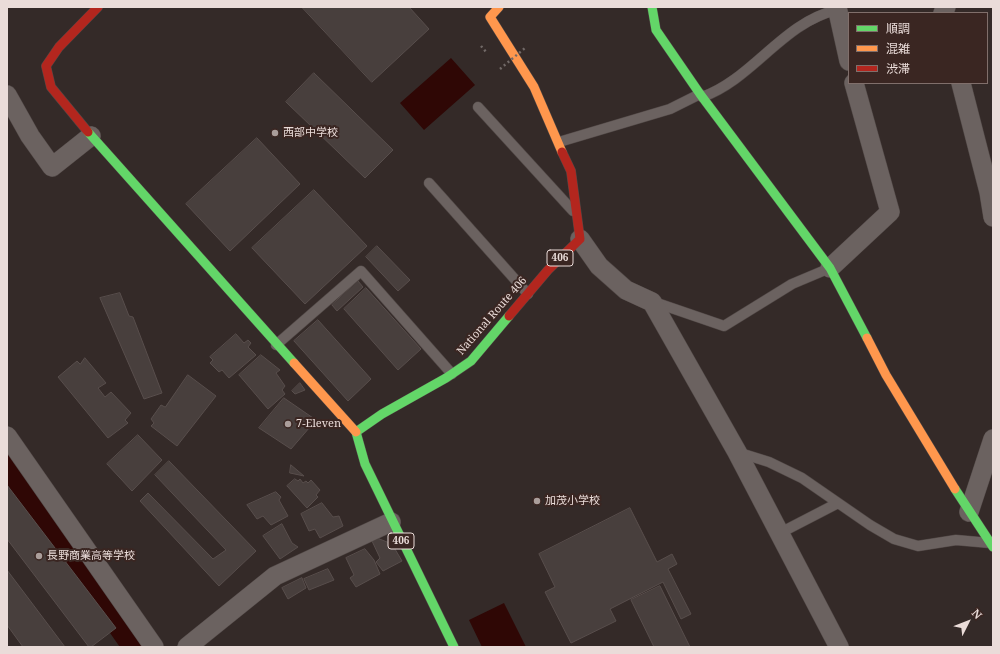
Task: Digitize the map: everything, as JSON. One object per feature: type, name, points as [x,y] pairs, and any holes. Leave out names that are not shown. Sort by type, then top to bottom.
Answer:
[{"type":"main road","points":[[98,7],[59,47],[46,66],[50,87],[91,136],[356,432]]},
{"type":"main road","points":[[652,7],[656,30],[701,96],[830,268],[886,375],[969,512],[992,545]]},
{"type":"main road","name":"406","points":[[489,10],[531,81],[571,172],[580,239]]},
{"type":"main road","name":"National Route 406","points":[[356,432],[382,414],[452,374],[471,361],[548,270],[580,239]]},
{"type":"main road","name":"406","points":[[356,432],[364,464],[391,522],[454,647]]},
{"type":"street","points":[[837,9],[848,57]]},
{"type":"street","points":[[830,268],[890,212],[854,84]]},
{"type":"street","points":[[961,84],[989,192],[993,217]]},
{"type":"street","points":[[7,95],[30,136],[52,167],[91,136]]},
{"type":"street","points":[[580,239],[599,266],[626,290],[652,302],[737,452],[839,647]]},
{"type":"street","points":[[7,436],[154,647]]},
{"type":"street","points":[[969,512],[993,439]]},
{"type":"street","points":[[187,647],[275,576],[391,522]]},
{"type":"lane","points":[[559,142],[711,94],[737,78],[790,33],[837,9]]},
{"type":"lane","points":[[478,107],[577,215]]},
{"type":"lane","points":[[429,183],[528,294]]},
{"type":"lane","points":[[652,302],[724,326],[792,284],[830,268]]},
{"type":"lane","points":[[276,344],[361,271],[452,374]]},
{"type":"lane","points":[[737,452],[769,462],[802,478],[870,525],[894,539],[918,546],[956,540],[992,545]]},
{"type":"lane","points":[[780,533],[838,503]]},
{"type":"path","points":[[500,69],[525,48]]},
{"type":"shaded area","points":[[451,58],[475,85],[424,130],[400,103]]},
{"type":"shaded area","points":[[504,603],[526,647],[482,647],[469,620]]},
{"type":"building","points":[[302,7],[409,7],[429,29],[372,82]]},
{"type":"building","points":[[314,73],[393,150],[365,178],[286,102]]},
{"type":"building","points":[[257,138],[300,184],[230,251],[186,204]]},
{"type":"building","points":[[314,190],[367,246],[305,304],[252,248]]},
{"type":"building","points":[[377,246],[410,280],[398,291],[366,257]]},
{"type":"building","points":[[358,281],[363,287],[337,311],[332,305]]},
{"type":"building","points":[[366,288],[421,349],[398,370],[344,309]]},
{"type":"building","points":[[120,293],[129,316],[133,317],[162,393],[144,399],[100,298]]},
{"type":"building","points":[[318,320],[371,379],[348,401],[294,341]]},
{"type":"building","points":[[236,334],[244,343],[248,340],[251,343],[248,347],[256,355],[229,378],[222,370],[219,372],[210,363],[213,360],[210,357]]},
{"type":"building","points":[[261,355],[280,370],[276,373],[285,386],[282,390],[285,394],[268,409],[239,375]]},
{"type":"building","points":[[85,358],[106,383],[98,388],[105,397],[111,392],[131,413],[125,420],[128,423],[108,438],[58,377],[77,361],[80,364]]},
{"type":"building","points":[[188,375],[216,396],[177,446],[151,426],[154,423],[151,419],[161,405],[165,407]]},
{"type":"building","points":[[300,383],[305,390],[295,394],[292,391]]},
{"type":"building","name":"7-Eleven","points":[[284,398],[316,420],[291,449],[259,428]]},
{"type":"building","points":[[138,435],[162,460],[132,491],[107,464]]},
{"type":"building","points":[[169,461],[256,551],[219,586],[140,501],[148,493],[213,559],[226,550],[155,475]]},
{"type":"building","points":[[291,465],[304,476],[290,473]]},
{"type":"building","points":[[295,479],[298,481],[300,479],[303,483],[306,481],[308,483],[311,480],[320,490],[316,495],[318,497],[307,508],[287,486]]},
{"type":"building","points":[[7,485],[116,628],[91,647],[89,647],[7,539]]},
{"type":"building","points":[[276,492],[281,497],[279,500],[288,516],[271,525],[263,516],[257,519],[247,505]]},
{"type":"building","points":[[322,503],[333,517],[339,516],[343,526],[320,538],[315,529],[309,531],[301,514]]},
{"type":"building","points":[[630,508],[657,562],[672,554],[677,564],[668,569],[691,614],[681,619],[663,582],[610,609],[616,621],[571,643],[545,592],[555,587],[539,554]]},
{"type":"building","points":[[282,524],[292,543],[298,547],[280,559],[263,536]]},
{"type":"building","points":[[377,538],[392,544],[402,561],[383,571],[376,562],[380,558],[372,541]]},
{"type":"building","points":[[365,549],[374,560],[380,574],[356,587],[350,578],[354,575],[346,558]]},
{"type":"building","points":[[328,569],[334,580],[309,590],[304,579]]},
{"type":"building","points":[[7,570],[65,647],[23,647],[7,625]]},
{"type":"building","points":[[302,578],[306,588],[288,599],[282,588]]},
{"type":"building","points":[[660,586],[690,647],[654,647],[631,600]]},
{"type":"waterway","points":[[7,451],[28,487],[140,647]]},
{"type":"traffic: fast","points":[[652,7],[656,30],[700,94],[830,268],[867,338]]},
{"type":"traffic: fast","points":[[88,132],[294,363]]},
{"type":"traffic: fast","points":[[454,647],[365,464],[356,432],[382,414],[446,378],[471,361],[509,316]]},
{"type":"traffic: fast","points":[[955,489],[993,547]]},
{"type":"traffic: slow","points":[[499,7],[490,17],[534,87],[562,152]]},
{"type":"traffic: slow","points":[[867,338],[886,375],[955,489]]},
{"type":"traffic: slow","points":[[294,363],[356,432]]},
{"type":"traffic: jam","points":[[88,132],[51,87],[46,66],[59,47],[98,7]]},
{"type":"traffic: jam","points":[[509,316],[548,270],[580,239],[571,171],[562,152]]},
{"type":"place","name":"西部中学校","points":[[275,133]]},
{"type":"place","name":"7-Eleven","points":[[288,424]]},
{"type":"place","name":"加茂小学校","points":[[537,501]]},
{"type":"place","name":"長野商業高等学校","points":[[39,556]]}]
